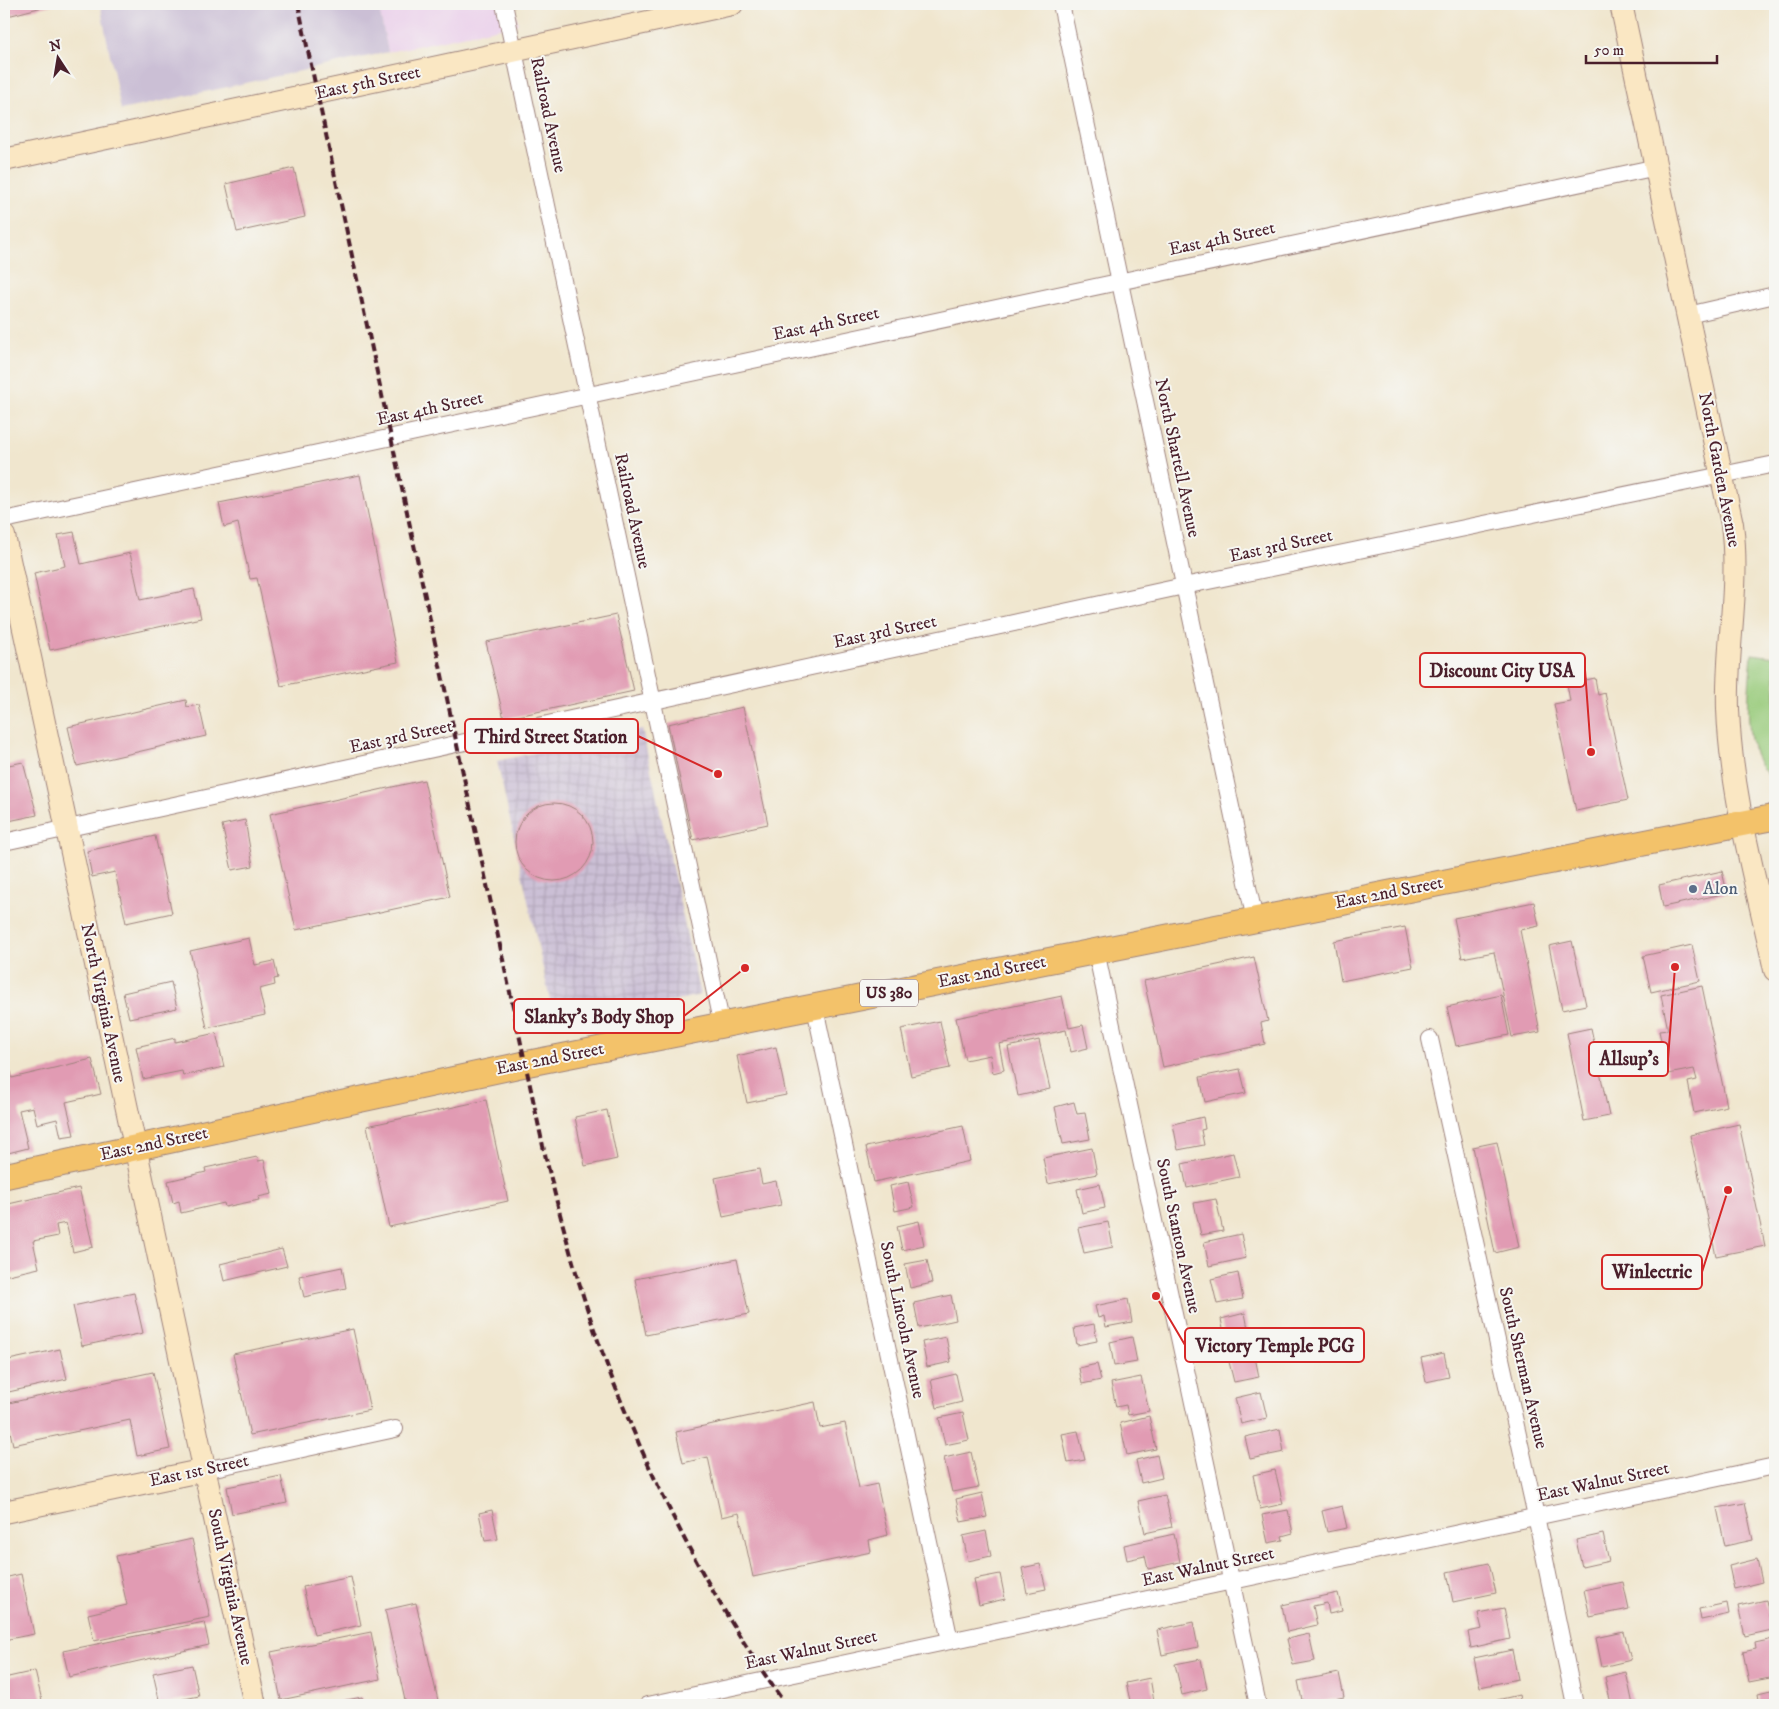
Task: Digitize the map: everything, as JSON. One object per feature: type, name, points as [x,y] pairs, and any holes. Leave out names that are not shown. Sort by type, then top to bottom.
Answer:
[{"type":"main road","name":"East 2nd Street","points":[[4,1176],[525,1064],[1775,817]]},
{"type":"street","name":"Railroad Avenue","points":[[504,4],[722,1026]]},
{"type":"street","name":"East 5th Street","points":[[4,160],[732,4]]},
{"type":"street","name":"North Shartell Avenue","points":[[1061,4],[1255,920]]},
{"type":"street","name":"North Garden Avenue","points":[[1621,4],[1723,475],[1735,544],[1736,578],[1729,674],[1729,723],[1744,824],[1775,970]]},
{"type":"street","name":"East 4th Street","points":[[4,520],[1657,167]]},
{"type":"street","points":[[1688,315],[1775,295]]},
{"type":"street","name":"East 3rd Street","points":[[4,842],[652,703],[1184,586],[1775,464]]},
{"type":"street","name":"North Virginia Avenue","points":[[4,536],[204,1470]]},
{"type":"street","name":"South Stanton Avenue","points":[[1096,951],[1258,1705]]},
{"type":"street","name":"South Lincoln Avenue","points":[[815,1008],[950,1641]]},
{"type":"street","name":"South Sherman Avenue","points":[[1430,1039],[1536,1516],[1575,1705]]},
{"type":"street","name":"East 1st Street","points":[[4,1512],[395,1429]]},
{"type":"street","name":"East Walnut Street","points":[[651,1705],[1233,1583],[1536,1516],[1775,1466]]},
{"type":"street","name":"South Virginia Avenue","points":[[204,1470],[255,1705]]},
{"type":"shaded area","points":[[100,4],[378,4],[388,52],[121,110]]},
{"type":"shaded area","points":[[378,4],[514,4],[518,24],[388,52]]},
{"type":"shaded area","points":[[642,729],[700,995],[556,1027],[497,761]]},
{"type":"green space","points":[[1752,654],[1775,657],[1775,780],[1764,770],[1756,756],[1751,740],[1748,704]]},
{"type":"building","points":[[4,4],[54,4],[4,17]]},
{"type":"building","points":[[294,168],[305,217],[237,232],[226,184]]},
{"type":"building","points":[[360,475],[398,662],[281,686],[257,578],[250,579],[238,523],[224,527],[219,503]]},
{"type":"building","points":[[74,532],[81,564],[130,553],[140,600],[194,589],[201,618],[50,650],[34,573],[65,566],[58,535]]},
{"type":"building","points":[[616,615],[634,691],[504,719],[486,642]]},
{"type":"building","points":[[1595,678],[1598,695],[1605,693],[1628,800],[1576,811],[1554,704],[1570,701],[1567,684]]},
{"type":"building","points":[[186,700],[187,707],[199,705],[206,736],[77,766],[68,727]]},
{"type":"building","points":[[743,707],[768,824],[693,840],[668,724]]},
{"type":"building","points":[[23,762],[37,815],[4,822],[4,766]]},
{"type":"building","points":[[424,780],[450,897],[296,930],[270,814]]},
{"type":"building","points":[[554,803],[569,806],[586,820],[590,827],[593,842],[590,857],[576,874],[569,878],[554,881],[539,878],[522,864],[518,857],[515,842],[518,827],[532,810],[539,806]]},
{"type":"building","points":[[245,820],[253,866],[232,870],[222,825]]},
{"type":"building","points":[[155,836],[172,913],[126,923],[115,872],[92,877],[87,851]]},
{"type":"building","name":"Alon","points":[[1722,871],[1727,893],[1663,907],[1659,885]]},
{"type":"building","points":[[1534,902],[1539,926],[1520,930],[1540,1032],[1512,1037],[1494,952],[1462,958],[1454,918]]},
{"type":"building","points":[[1405,927],[1413,967],[1341,981],[1334,941]]},
{"type":"building","points":[[249,938],[255,965],[274,961],[278,978],[274,979],[275,985],[259,989],[265,1015],[207,1028],[190,951]]},
{"type":"building","points":[[1572,941],[1586,1005],[1562,1010],[1549,946]]},
{"type":"building","points":[[1692,945],[1700,981],[1651,992],[1643,956]]},
{"type":"building","points":[[1254,957],[1268,1021],[1261,1023],[1265,1044],[1163,1067],[1144,981]]},
{"type":"building","points":[[171,982],[177,1008],[129,1018],[123,993]]},
{"type":"building","points":[[1702,986],[1727,1106],[1694,1113],[1688,1082],[1697,1080],[1694,1069],[1668,1074],[1659,1031],[1668,1030],[1661,995]]},
{"type":"building","points":[[1501,995],[1509,1035],[1456,1046],[1447,1007]]},
{"type":"building","points":[[1062,996],[1069,1028],[1083,1025],[1088,1048],[1071,1052],[1066,1030],[999,1044],[1004,1070],[993,1073],[990,1055],[965,1060],[956,1018]]},
{"type":"building","points":[[940,1021],[950,1068],[911,1076],[901,1029]]},
{"type":"building","points":[[1591,1028],[1609,1116],[1584,1121],[1567,1033]]},
{"type":"building","points":[[216,1033],[224,1067],[183,1076],[182,1071],[143,1079],[136,1047],[175,1038],[175,1042]]},
{"type":"building","points":[[1039,1040],[1050,1089],[1018,1096],[1008,1047]]},
{"type":"building","points":[[776,1047],[786,1095],[747,1103],[737,1056]]},
{"type":"building","points":[[92,1059],[101,1094],[66,1102],[74,1135],[61,1137],[57,1119],[37,1124],[33,1107],[19,1110],[28,1148],[4,1154],[4,1073],[11,1072],[12,1078]]},
{"type":"building","points":[[1240,1069],[1246,1093],[1205,1102],[1200,1077]]},
{"type":"building","points":[[486,1100],[508,1201],[389,1227],[367,1126]]},
{"type":"building","points":[[1074,1102],[1077,1114],[1085,1113],[1090,1139],[1063,1144],[1055,1107]]},
{"type":"building","points":[[607,1110],[617,1159],[585,1166],[575,1117]]},
{"type":"building","points":[[1203,1117],[1205,1129],[1201,1130],[1204,1145],[1178,1150],[1173,1124]]},
{"type":"building","points":[[1739,1124],[1765,1246],[1716,1256],[1690,1135]]},
{"type":"building","points":[[963,1126],[970,1161],[874,1182],[866,1147]]},
{"type":"building","points":[[1497,1142],[1519,1247],[1495,1253],[1473,1147]]},
{"type":"building","points":[[1092,1148],[1097,1174],[1048,1184],[1043,1158]]},
{"type":"building","points":[[1233,1153],[1239,1177],[1187,1188],[1182,1164]]},
{"type":"building","points":[[257,1157],[258,1161],[264,1160],[272,1194],[258,1197],[259,1200],[225,1207],[224,1203],[181,1213],[179,1201],[173,1203],[168,1181],[206,1172],[205,1168]]},
{"type":"building","points":[[759,1169],[762,1184],[776,1181],[781,1205],[723,1217],[715,1178]]},
{"type":"building","points":[[908,1182],[914,1207],[895,1211],[890,1186]]},
{"type":"building","points":[[1100,1184],[1105,1208],[1082,1213],[1077,1189]]},
{"type":"building","points":[[79,1188],[93,1247],[73,1252],[66,1223],[56,1225],[58,1236],[33,1241],[39,1268],[4,1276],[4,1205]]},
{"type":"building","points":[[1216,1199],[1223,1231],[1201,1235],[1194,1203]]},
{"type":"building","points":[[919,1221],[924,1245],[902,1250],[897,1226]]},
{"type":"building","points":[[1108,1222],[1113,1247],[1084,1253],[1078,1228]]},
{"type":"building","points":[[1241,1234],[1246,1258],[1209,1266],[1204,1242]]},
{"type":"building","points":[[282,1249],[287,1266],[224,1281],[220,1264]]},
{"type":"building","points":[[737,1259],[749,1314],[646,1335],[635,1279]]},
{"type":"building","points":[[927,1260],[932,1283],[910,1288],[905,1264]]},
{"type":"building","points":[[342,1267],[346,1288],[304,1297],[299,1276]]},
{"type":"building","points":[[1238,1273],[1243,1299],[1217,1304],[1211,1279]]},
{"type":"building","points":[[134,1293],[143,1333],[82,1346],[73,1306]]},
{"type":"building","points":[[951,1295],[956,1320],[919,1328],[914,1303]]},
{"type":"building","points":[[1128,1299],[1132,1322],[1106,1327],[1104,1316],[1098,1318],[1095,1306]]},
{"type":"building","points":[[1245,1313],[1250,1339],[1226,1344],[1221,1319]]},
{"type":"building","points":[[1094,1324],[1097,1341],[1077,1345],[1074,1328]]},
{"type":"building","points":[[353,1329],[370,1410],[250,1435],[233,1354]]},
{"type":"building","points":[[946,1337],[951,1362],[927,1367],[922,1342]]},
{"type":"building","points":[[1132,1337],[1137,1362],[1114,1366],[1110,1342]]},
{"type":"building","points":[[60,1349],[67,1379],[4,1393],[4,1361]]},
{"type":"building","points":[[1254,1352],[1259,1377],[1234,1382],[1228,1358]]},
{"type":"building","points":[[1444,1353],[1449,1377],[1426,1382],[1421,1358]]},
{"type":"building","points":[[1097,1364],[1101,1380],[1082,1384],[1079,1368]]},
{"type":"building","points":[[153,1372],[170,1449],[137,1456],[130,1420],[13,1445],[4,1404]]},
{"type":"building","points":[[956,1374],[962,1402],[937,1408],[931,1380]]},
{"type":"building","points":[[1141,1377],[1149,1411],[1128,1415],[1126,1405],[1116,1407],[1111,1383]]},
{"type":"building","points":[[1261,1392],[1267,1418],[1241,1424],[1235,1398]]},
{"type":"building","points":[[815,1402],[820,1428],[845,1423],[859,1488],[877,1484],[888,1535],[869,1540],[871,1552],[753,1577],[739,1513],[721,1517],[708,1457],[683,1463],[676,1432]]},
{"type":"building","points":[[963,1413],[969,1440],[945,1445],[939,1418]]},
{"type":"building","points":[[1149,1416],[1156,1449],[1127,1455],[1120,1423]]},
{"type":"building","points":[[1280,1429],[1284,1452],[1250,1459],[1245,1437]]},
{"type":"building","points":[[1078,1431],[1085,1460],[1068,1463],[1062,1434]]},
{"type":"building","points":[[971,1452],[979,1487],[952,1492],[944,1458]]},
{"type":"building","points":[[1157,1455],[1162,1478],[1141,1483],[1136,1460]]},
{"type":"building","points":[[1275,1470],[1283,1504],[1260,1509],[1253,1475]]},
{"type":"building","points":[[281,1476],[287,1503],[232,1514],[227,1487]]},
{"type":"building","points":[[982,1493],[987,1517],[961,1522],[956,1499]]},
{"type":"building","points":[[1165,1495],[1172,1527],[1145,1533],[1138,1501]]},
{"type":"building","points":[[1745,1503],[1753,1540],[1725,1546],[1717,1508]]},
{"type":"building","points":[[1342,1506],[1347,1528],[1327,1532],[1322,1511]]},
{"type":"building","points":[[492,1510],[498,1539],[485,1541],[479,1513]]},
{"type":"building","points":[[1288,1510],[1293,1533],[1282,1536],[1283,1540],[1268,1543],[1262,1515]]},
{"type":"building","points":[[986,1531],[991,1556],[968,1561],[963,1536]]},
{"type":"building","points":[[1174,1534],[1180,1562],[1148,1569],[1145,1556],[1127,1560],[1124,1545]]},
{"type":"building","points":[[1603,1534],[1609,1561],[1582,1567],[1576,1540]]},
{"type":"building","points":[[192,1539],[210,1617],[94,1641],[88,1614],[127,1605],[116,1556]]},
{"type":"building","points":[[1757,1559],[1762,1582],[1734,1589],[1729,1566]]},
{"type":"building","points":[[1489,1563],[1496,1593],[1453,1602],[1447,1572]]},
{"type":"building","points":[[1040,1564],[1046,1589],[1027,1593],[1022,1568]]},
{"type":"building","points":[[21,1574],[34,1634],[4,1640],[4,1578]]},
{"type":"building","points":[[1000,1574],[1005,1599],[979,1605],[974,1579]]},
{"type":"building","points":[[351,1577],[361,1625],[314,1635],[303,1587]]},
{"type":"building","points":[[1623,1582],[1629,1609],[1590,1617],[1584,1590]]},
{"type":"building","points":[[1338,1593],[1342,1611],[1329,1614],[1327,1603],[1313,1606],[1317,1625],[1287,1632],[1282,1605]]},
{"type":"building","points":[[1766,1600],[1772,1630],[1745,1636],[1738,1606]]},
{"type":"building","points":[[416,1603],[439,1705],[406,1705],[385,1610]]},
{"type":"building","points":[[1727,1603],[1729,1614],[1701,1620],[1699,1609]]},
{"type":"building","points":[[1504,1608],[1510,1639],[1471,1648],[1468,1632],[1482,1629],[1478,1613]]},
{"type":"building","points":[[204,1622],[209,1645],[69,1677],[63,1651]]},
{"type":"building","points":[[1193,1622],[1198,1647],[1162,1655],[1157,1630]]},
{"type":"building","points":[[371,1632],[380,1679],[281,1700],[271,1652]]},
{"type":"building","points":[[1624,1632],[1631,1660],[1602,1667],[1596,1638]]},
{"type":"building","points":[[1309,1634],[1315,1661],[1293,1665],[1287,1639]]},
{"type":"building","points":[[1773,1639],[1775,1677],[1749,1682],[1743,1652],[1756,1649],[1755,1643]]},
{"type":"building","points":[[1512,1650],[1518,1679],[1480,1687],[1474,1658]]},
{"type":"building","points":[[1201,1659],[1207,1689],[1182,1695],[1175,1664]]},
{"type":"building","points":[[192,1665],[199,1696],[160,1704],[153,1673]]},
{"type":"building","points":[[35,1671],[43,1705],[4,1705],[4,1678]]},
{"type":"building","points":[[1626,1672],[1633,1705],[1611,1705],[1605,1677]]},
{"type":"building","points":[[1339,1673],[1344,1697],[1303,1705],[1298,1681]]},
{"type":"building","points":[[1150,1678],[1154,1701],[1131,1705],[1126,1683]]},
{"type":"building","points":[[1775,1690],[1775,1705],[1760,1705],[1758,1694]]},
{"type":"building","points":[[1519,1695],[1521,1705],[1498,1705],[1497,1700]]},
{"type":"building","points":[[362,1697],[364,1705],[326,1705],[326,1704]]},
{"type":"railway","points":[[298,4],[543,1146],[573,1263],[587,1309],[613,1381],[654,1478],[702,1572],[728,1617],[786,1705]]},
{"type":"place","name":"Discount City USA","points":[[1591,752]]},
{"type":"place","name":"Third Street Station","points":[[718,774]]},
{"type":"place","name":"Alon","points":[[1693,889]]},
{"type":"place","name":"Allsup’s","points":[[1675,967]]},
{"type":"place","name":"Slanky's Body Shop","points":[[745,968]]},
{"type":"place","name":"Winlectric","points":[[1728,1190]]},
{"type":"place","name":"Victory Temple PCG","points":[[1156,1296]]}]
